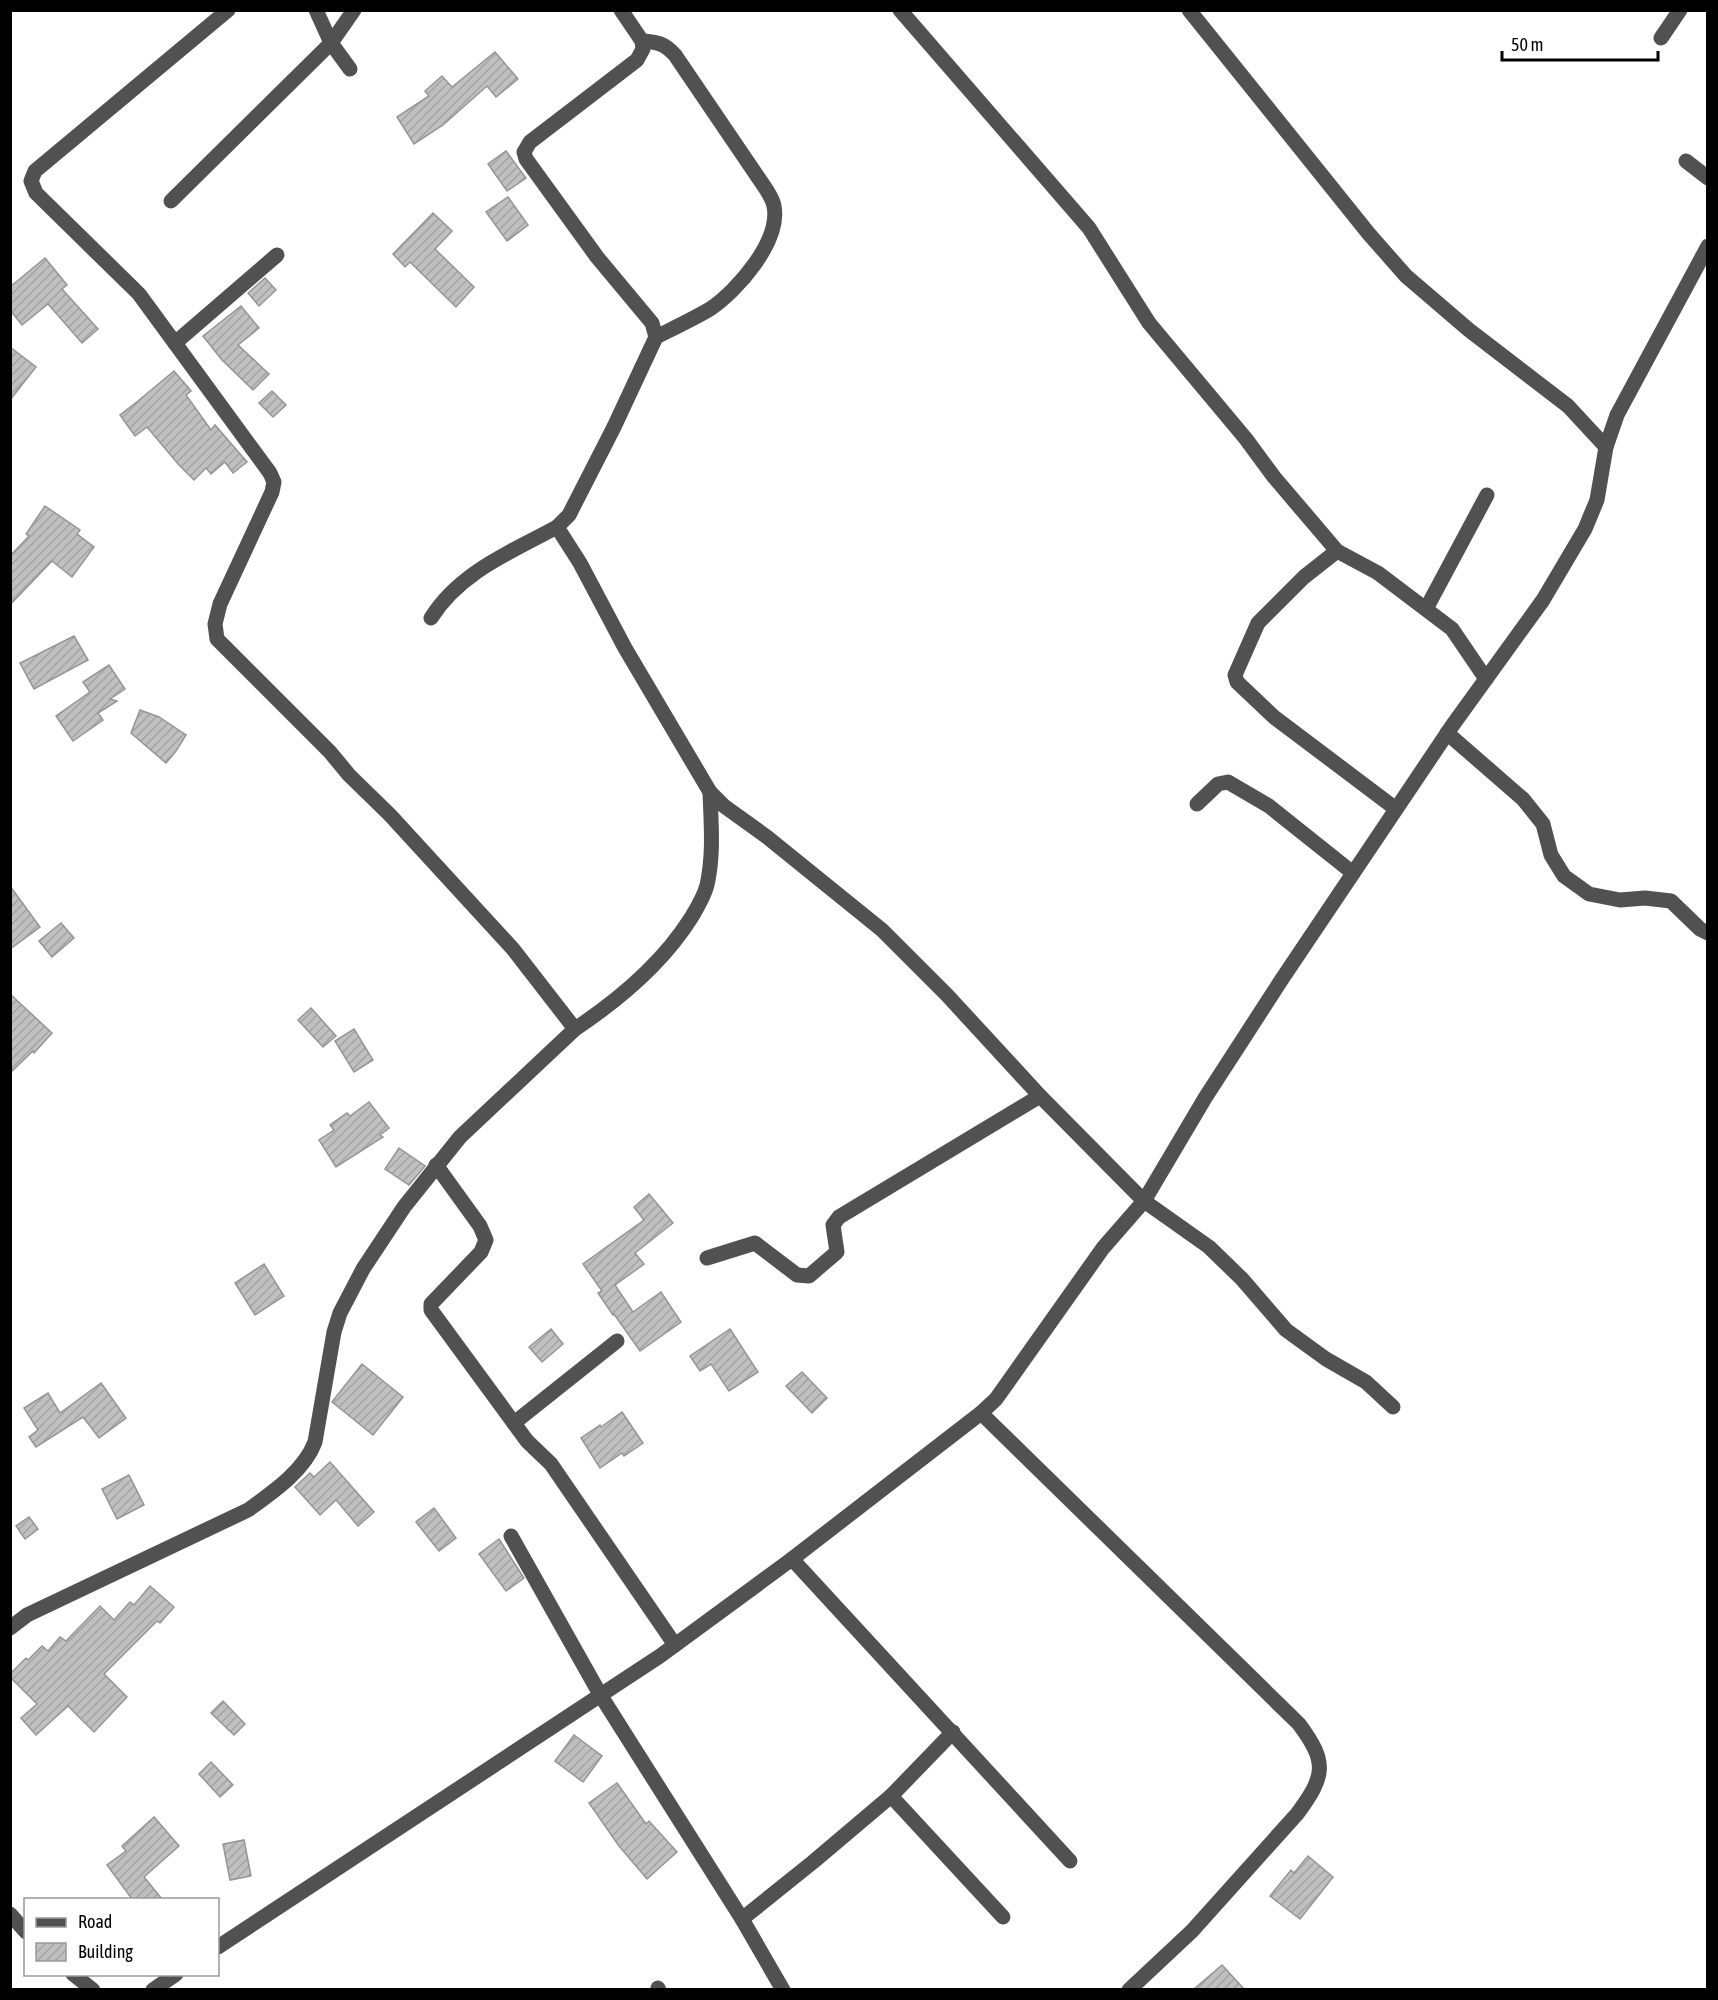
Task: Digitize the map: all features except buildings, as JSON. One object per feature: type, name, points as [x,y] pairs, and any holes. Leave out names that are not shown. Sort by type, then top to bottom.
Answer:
[{"type":"street","points":[[228,10],[35,171],[31,181],[36,193],[139,294],[270,473],[274,482],[272,492],[220,603],[215,624],[217,639],[390,815],[513,950],[575,1029]]},
{"type":"street","points":[[316,10],[331,43],[350,69]]},
{"type":"street","points":[[171,201],[331,43],[354,10]]},
{"type":"street","points":[[621,10],[642,41],[643,49],[637,60],[530,142],[524,152],[526,159],[597,257],[652,323],[656,337]]},
{"type":"street","points":[[900,10],[1089,228],[1149,323],[1337,551],[1378,573],[1452,629],[1486,679]]},
{"type":"street","points":[[1189,10],[1369,234],[1406,276],[1469,330],[1568,406],[1606,447]]},
{"type":"street","points":[[1661,38],[1680,10]]},
{"type":"street","points":[[431,618],[441,602],[471,575],[501,556],[557,528],[569,515],[656,337],[710,308],[737,286],[762,254],[772,230],[774,206],[766,189],[675,54],[666,45],[642,41]]},
{"type":"street","points":[[1686,161],[1707,178]]},
{"type":"street","points":[[219,1946],[602,1696],[675,1645],[792,1559],[996,1399],[1103,1248],[1144,1201],[1205,1098],[1353,873],[1447,733],[1543,600],[1585,529],[1597,500],[1606,447],[1617,415],[1707,246]]},
{"type":"street","points":[[175,343],[277,255]]},
{"type":"street","points":[[1426,609],[1487,495]]},
{"type":"street","points":[[557,528],[580,563],[625,648],[711,792],[724,806],[767,837],[882,930],[1144,1201],[1209,1247],[1242,1279],[1286,1330],[1326,1359],[1366,1382],[1393,1407]]},
{"type":"street","points":[[1337,551],[1274,604],[1258,623],[1235,675],[1237,682],[1274,717],[1396,809]]},
{"type":"street","points":[[1447,733],[1523,800],[1544,824],[1551,855],[1564,876],[1589,894],[1620,900],[1646,898],[1671,901],[1707,933]]},
{"type":"street","points":[[1197,804],[1218,784],[1228,782],[1269,806],[1353,873]]},
{"type":"street","points":[[10,1628],[27,1615],[248,1510],[302,1464],[311,1453],[315,1442],[331,1347],[340,1313],[363,1269],[436,1165],[476,1122],[575,1029],[605,1009],[659,960],[682,932],[699,905],[706,886],[712,843],[711,792]]},
{"type":"street","points":[[707,1258],[755,1243],[798,1275],[809,1276],[837,1252],[833,1225],[839,1217],[1040,1096]]},
{"type":"street","points":[[436,1165],[480,1226],[486,1240],[481,1252],[431,1304],[431,1310],[527,1441],[551,1464],[675,1645]]},
{"type":"street","points":[[514,1423],[617,1341]]},
{"type":"street","points":[[981,1413],[1299,1724],[1311,1740],[1321,1764],[1318,1781],[1298,1814],[1192,1931],[1130,1989]]},
{"type":"street","points":[[511,1536],[602,1696],[742,1919],[783,1989]]},
{"type":"street","points":[[792,1559],[1070,1861]]},
{"type":"street","points":[[742,1919],[891,1796],[953,1732]]},
{"type":"street","points":[[891,1796],[1003,1917]]},
{"type":"street","points":[[10,1914],[24,1930]]},
{"type":"street","points":[[76,1976],[93,1989]]},
{"type":"street","points":[[153,1989],[173,1976]]}]
